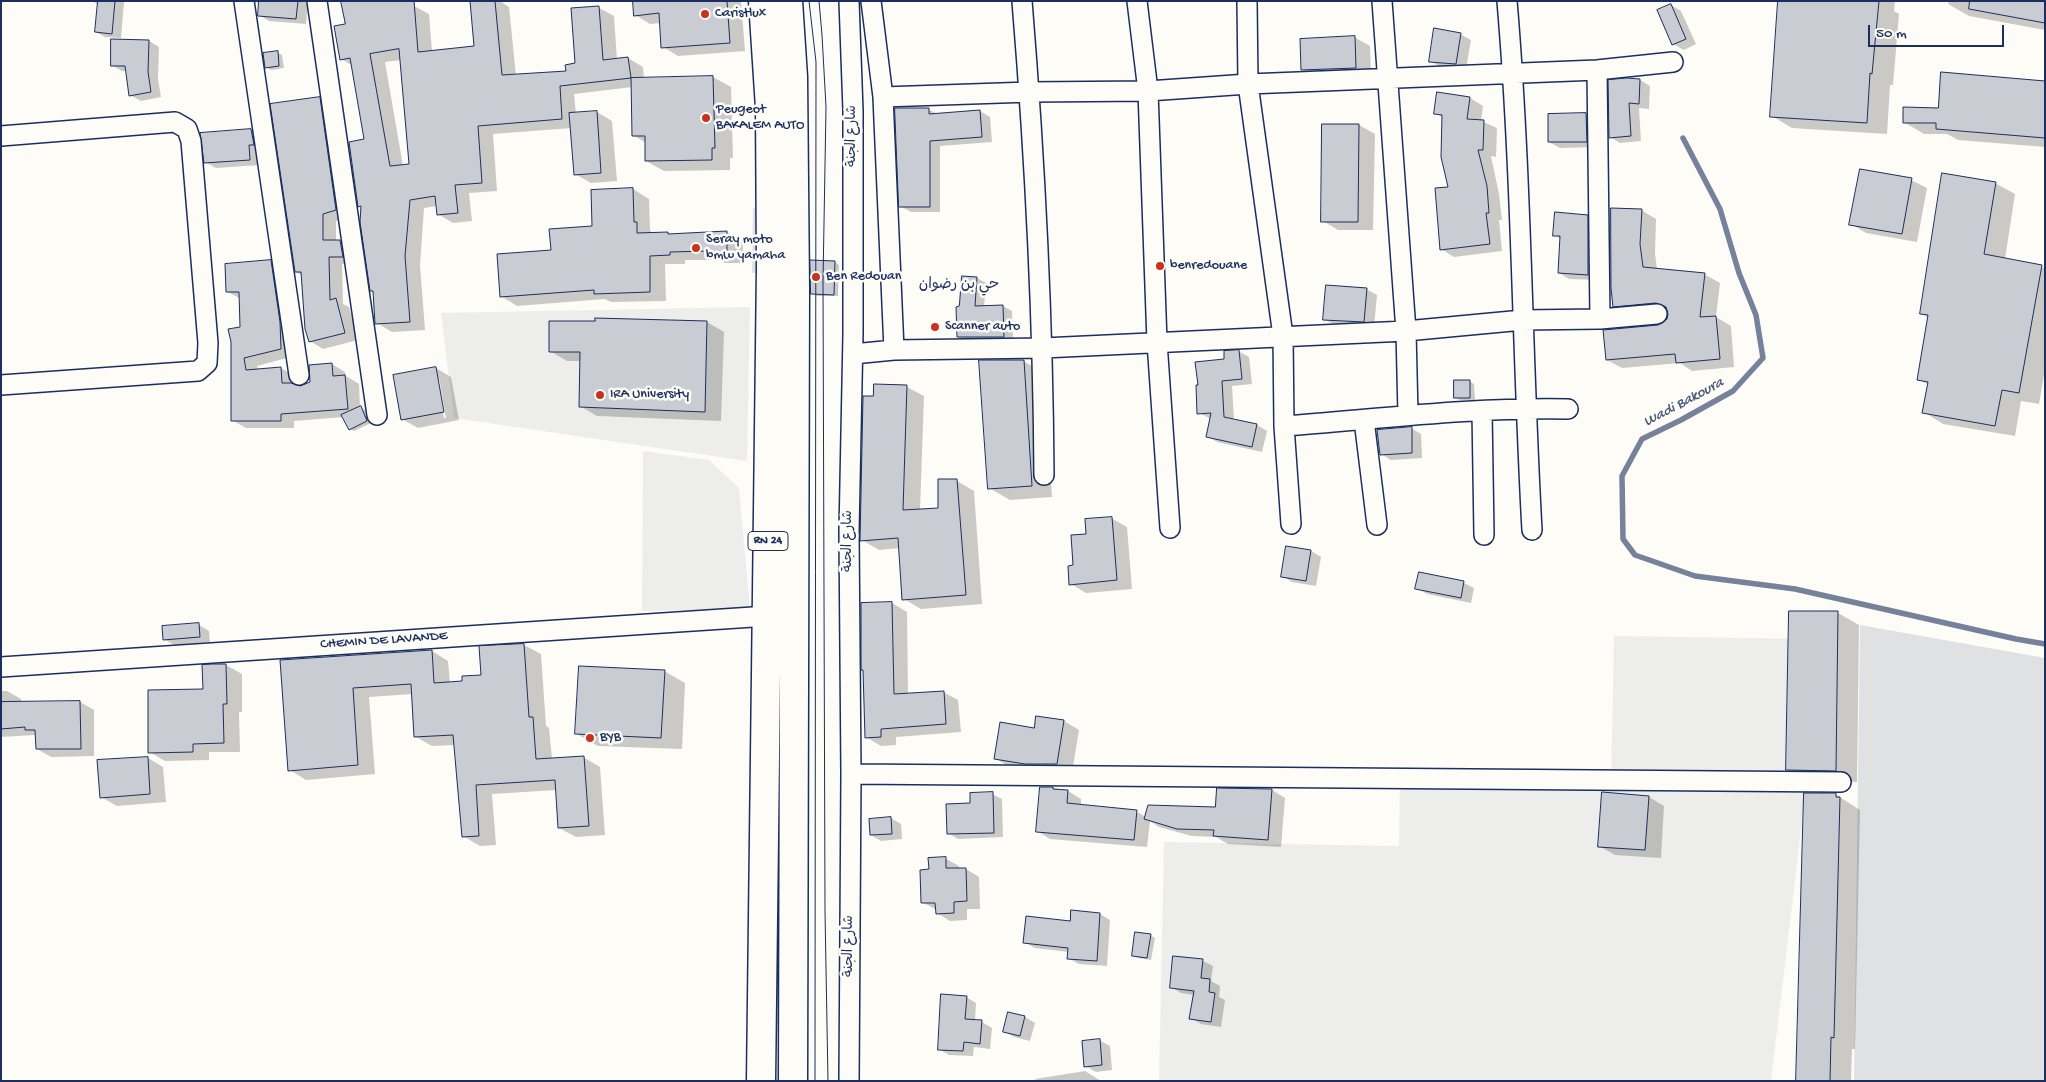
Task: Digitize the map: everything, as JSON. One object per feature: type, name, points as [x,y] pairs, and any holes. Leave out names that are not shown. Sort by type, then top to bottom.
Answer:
[{"type":"main road","name":"RN 24","points":[[761,1081],[768,616],[770,176],[770,108],[763,1]]},
{"type":"main road","name":"RN 24","points":[[788,1],[793,77],[795,289],[793,1081]]},
{"type":"street","points":[[244,1],[299,375]]},
{"type":"street","points":[[317,1],[377,414]]},
{"type":"street","name":"شارع الجنة","points":[[849,1],[853,111],[853,354],[848,532],[850,774],[849,1081]]},
{"type":"street","points":[[871,1],[883,97],[894,350]]},
{"type":"street","points":[[1022,1],[1030,92],[1043,348],[1044,475]]},
{"type":"street","points":[[1137,1],[1148,91],[1157,342],[1170,528]]},
{"type":"street","points":[[1247,1],[1248,84],[1283,336],[1284,426],[1291,524]]},
{"type":"street","points":[[1382,1],[1386,80],[1406,331],[1408,415]]},
{"type":"street","points":[[1506,1],[1513,75],[1525,408],[1532,530]]},
{"type":"street","points":[[883,97],[1030,92],[1148,91],[1248,84],[1513,75],[1596,70],[1672,62]]},
{"type":"street","points":[[1596,70],[1600,319]]},
{"type":"street","points":[[1,136],[175,122],[187,128],[191,141],[208,343],[207,363],[198,371],[1,385]]},
{"type":"street","points":[[853,354],[894,350],[1043,348],[1406,331],[1523,320],[1600,319],[1657,314]]},
{"type":"street","points":[[1284,426],[1408,415],[1525,408],[1568,409]]},
{"type":"street","points":[[1482,411],[1484,535]]},
{"type":"street","points":[[1364,420],[1377,525]]},
{"type":"street","name":"CHEMIN DE LAVANDE","points":[[1,666],[768,616]]},
{"type":"street","points":[[850,774],[1840,782]]},
{"type":"shaded area","points":[[753,208],[759,208],[758,273],[752,273]]},
{"type":"shaded area","name":"IRA University","points":[[750,307],[747,461],[454,418],[441,313]]},
{"type":"shaded area","points":[[643,451],[709,460],[739,488],[750,609],[642,611]]},
{"type":"shaded area","points":[[1860,625],[2045,658],[2045,1081],[1854,1081]]},
{"type":"shaded area","points":[[1614,636],[1824,639],[1771,1081],[1159,1081],[1164,842],[1399,846],[1400,781],[1611,784]]},
{"type":"building","points":[[98,1],[115,1],[112,34],[95,32]]},
{"type":"building","points":[[259,1],[298,1],[296,19],[258,16]]},
{"type":"building","points":[[341,1],[414,1],[418,52],[474,46],[470,1],[495,1],[502,75],[566,71],[565,65],[575,63],[571,8],[599,6],[603,60],[628,57],[631,78],[560,86],[562,119],[478,126],[482,183],[455,185],[458,213],[437,215],[435,196],[410,200],[405,256],[410,322],[375,324],[373,291],[370,291],[360,222],[361,206],[358,207],[349,142],[364,139],[350,58],[340,60],[334,26],[345,24]],"holes":[[[399,49],[409,164],[390,166],[370,54]]]},
{"type":"building","points":[[633,1],[727,1],[730,43],[661,48],[659,13],[634,16]]},
{"type":"building","points":[[1778,1],[1879,1],[1872,74],[1870,73],[1867,123],[1770,117]]},
{"type":"building","points":[[1970,1],[2045,1],[2045,23],[1969,9]]},
{"type":"building","points":[[1671,4],[1686,39],[1672,45],[1657,10]]},
{"type":"building","points":[[1434,28],[1461,33],[1456,64],[1429,62]]},
{"type":"building","points":[[1355,36],[1356,68],[1301,70],[1300,39]]},
{"type":"building","points":[[111,39],[149,40],[148,72],[151,92],[129,96],[125,66],[111,66]]},
{"type":"building","points":[[278,51],[279,66],[265,68],[263,53]]},
{"type":"building","points":[[1941,72],[2045,81],[2045,138],[1936,129],[1936,123],[1903,123],[1903,107],[1938,108]]},
{"type":"building","points":[[713,76],[715,148],[712,148],[712,160],[645,161],[645,136],[632,136],[631,78]]},
{"type":"building","points":[[1640,79],[1639,104],[1629,103],[1631,136],[1609,138],[1608,80]]},
{"type":"building","points":[[1437,92],[1470,97],[1467,119],[1484,120],[1483,150],[1478,150],[1487,186],[1489,213],[1486,213],[1490,244],[1440,250],[1435,188],[1448,187],[1441,157],[1442,115],[1434,114]]},
{"type":"building","points":[[320,97],[336,210],[323,214],[323,240],[340,240],[343,257],[329,257],[330,300],[336,298],[345,333],[309,342],[305,329],[301,272],[295,272],[270,104]]},
{"type":"building","points":[[895,108],[929,108],[929,114],[980,110],[982,137],[930,141],[930,207],[899,207]]},
{"type":"building","points":[[597,111],[601,173],[574,175],[569,113]]},
{"type":"building","points":[[1586,113],[1587,142],[1548,142],[1548,114]]},
{"type":"building","points":[[1322,124],[1359,124],[1358,222],[1321,222]]},
{"type":"building","points":[[251,129],[254,145],[249,145],[250,160],[204,163],[200,133]]},
{"type":"building","points":[[1860,169],[1912,178],[1902,234],[1849,225]]},
{"type":"building","points":[[1942,173],[1996,182],[1984,254],[2042,265],[2019,393],[2002,390],[1995,426],[1922,413],[1928,382],[1917,380],[1928,315],[1920,314]]},
{"type":"building","points":[[633,188],[634,222],[637,222],[637,233],[668,232],[668,234],[727,231],[727,254],[708,254],[708,251],[670,252],[670,255],[650,256],[650,292],[594,294],[594,290],[500,297],[497,254],[551,250],[549,229],[592,226],[591,190]]},
{"type":"building","points":[[1611,208],[1642,209],[1640,244],[1643,267],[1705,273],[1700,317],[1716,316],[1720,359],[1676,363],[1675,354],[1606,360],[1603,330],[1658,325],[1667,319],[1668,314],[1666,307],[1656,303],[1613,307],[1611,288]]},
{"type":"building","points":[[1555,212],[1588,215],[1588,275],[1558,273],[1560,236],[1553,236]]},
{"type":"building","points":[[271,260],[280,322],[281,349],[244,358],[246,370],[281,367],[282,383],[300,386],[310,382],[309,365],[332,363],[333,376],[345,375],[348,409],[281,414],[281,421],[231,421],[231,342],[228,329],[240,327],[239,292],[226,292],[225,264]]},
{"type":"building","points":[[810,260],[835,261],[834,295],[811,294]]},
{"type":"building","points":[[962,276],[977,277],[975,306],[1003,305],[1004,337],[957,337],[956,307],[959,306]]},
{"type":"building","points":[[1326,285],[1367,288],[1364,322],[1323,320]]},
{"type":"building","points":[[595,318],[707,321],[705,412],[579,407],[580,352],[549,352],[549,321],[595,321]]},
{"type":"building","points":[[1239,350],[1242,379],[1222,381],[1224,417],[1257,424],[1252,447],[1206,437],[1211,413],[1197,414],[1196,385],[1198,385],[1195,362],[1224,359],[1224,351]]},
{"type":"building","points":[[979,360],[1024,360],[1032,486],[988,489]]},
{"type":"building","points":[[436,367],[444,412],[401,420],[393,375]]},
{"type":"building","points":[[1454,380],[1470,380],[1470,398],[1454,398]]},
{"type":"building","points":[[874,384],[907,385],[903,510],[938,508],[938,479],[957,479],[966,595],[902,600],[898,538],[860,541],[863,396],[873,396]]},
{"type":"building","points":[[361,406],[367,421],[349,430],[341,415]]},
{"type":"building","points":[[1412,427],[1412,453],[1380,455],[1377,430]]},
{"type":"building","points":[[1112,517],[1117,580],[1069,585],[1068,566],[1073,565],[1071,535],[1086,534],[1085,519]]},
{"type":"building","points":[[1286,546],[1311,550],[1306,581],[1281,577]]},
{"type":"building","points":[[1419,572],[1464,581],[1461,598],[1415,589]]},
{"type":"building","points":[[892,602],[894,694],[944,691],[946,724],[881,729],[881,737],[865,738],[863,670],[861,670],[861,603]]},
{"type":"building","points":[[1789,611],[1838,611],[1836,771],[1786,770]]},
{"type":"building","points":[[199,623],[200,637],[163,640],[162,626]]},
{"type":"building","points":[[524,644],[529,717],[533,717],[536,759],[584,756],[589,826],[558,828],[555,780],[476,785],[479,836],[462,837],[453,735],[414,737],[411,684],[353,688],[358,765],[288,771],[280,660],[432,650],[434,683],[462,681],[462,676],[481,675],[479,646]]},
{"type":"building","points":[[226,664],[227,704],[223,704],[224,743],[193,744],[193,752],[148,753],[148,690],[203,689],[202,665]]},
{"type":"building","points":[[579,666],[665,670],[661,738],[575,734]]},
{"type":"building","points":[[80,701],[81,749],[36,749],[35,730],[25,730],[25,727],[1,729],[1,702]]},
{"type":"building","points":[[1036,716],[1064,720],[1057,764],[1025,764],[994,759],[1000,722],[1034,728]]},
{"type":"building","points":[[148,757],[150,794],[100,798],[97,760]]},
{"type":"building","points":[[1040,787],[1068,790],[1067,803],[1137,810],[1134,840],[1036,832]]},
{"type":"building","points":[[1217,788],[1272,789],[1268,840],[1213,836],[1214,830],[1177,829],[1144,819],[1148,805],[1215,807]]},
{"type":"building","points":[[993,792],[994,833],[947,834],[946,804],[970,803],[970,793]]},
{"type":"building","points":[[1602,792],[1649,796],[1645,850],[1598,847]]},
{"type":"building","points":[[1804,793],[1836,793],[1836,797],[1840,797],[1834,1038],[1831,1037],[1830,1081],[1796,1081]]},
{"type":"building","points":[[891,817],[892,834],[870,835],[869,819]]},
{"type":"building","points":[[946,857],[946,868],[966,868],[967,901],[954,902],[954,913],[936,914],[935,903],[921,903],[920,870],[929,869],[928,858]]},
{"type":"building","points":[[1071,910],[1100,913],[1097,961],[1067,959],[1068,948],[1023,943],[1026,916],[1070,921]]},
{"type":"building","points":[[1135,932],[1151,934],[1147,958],[1132,956]]},
{"type":"building","points":[[1173,956],[1203,959],[1201,978],[1210,979],[1209,992],[1215,993],[1211,1022],[1189,1019],[1194,991],[1170,988]]},
{"type":"building","points":[[941,994],[967,996],[965,1019],[982,1020],[980,1044],[964,1042],[963,1051],[938,1050]]},
{"type":"building","points":[[1008,1012],[1025,1016],[1020,1036],[1003,1032]]},
{"type":"building","points":[[1100,1039],[1102,1065],[1084,1067],[1082,1041]]},
{"type":"waterway","name":"Wadi Bakoura","points":[[1683,138],[1720,209],[1739,273],[1756,315],[1763,358],[1733,391],[1642,439],[1622,476],[1623,539],[1635,555],[1695,576],[1795,589],[2045,644]]},
{"type":"tram line","points":[[809,1],[816,62],[815,1081]]},
{"type":"tram line","points":[[819,1],[826,107],[823,281],[825,911],[828,1081]]},
{"type":"place","name":"Caristlux","points":[[705,14]]},
{"type":"place","name":"Peugeot BAKALEM AUTO","points":[[706,118]]},
{"type":"place","name":"Seray moto bmw yamaha","points":[[696,248]]},
{"type":"place","name":"benredouane","points":[[1160,266]]},
{"type":"place","name":"Ben Redouan","points":[[816,277]]},
{"type":"place","name":"Scanner auto","points":[[935,327]]},
{"type":"place","name":"IRA University","points":[[600,395]]},
{"type":"place","name":"BYB","points":[[590,738]]},
{"type":"district","name":"حي بن رضوان","points":[[959,286]]}]
